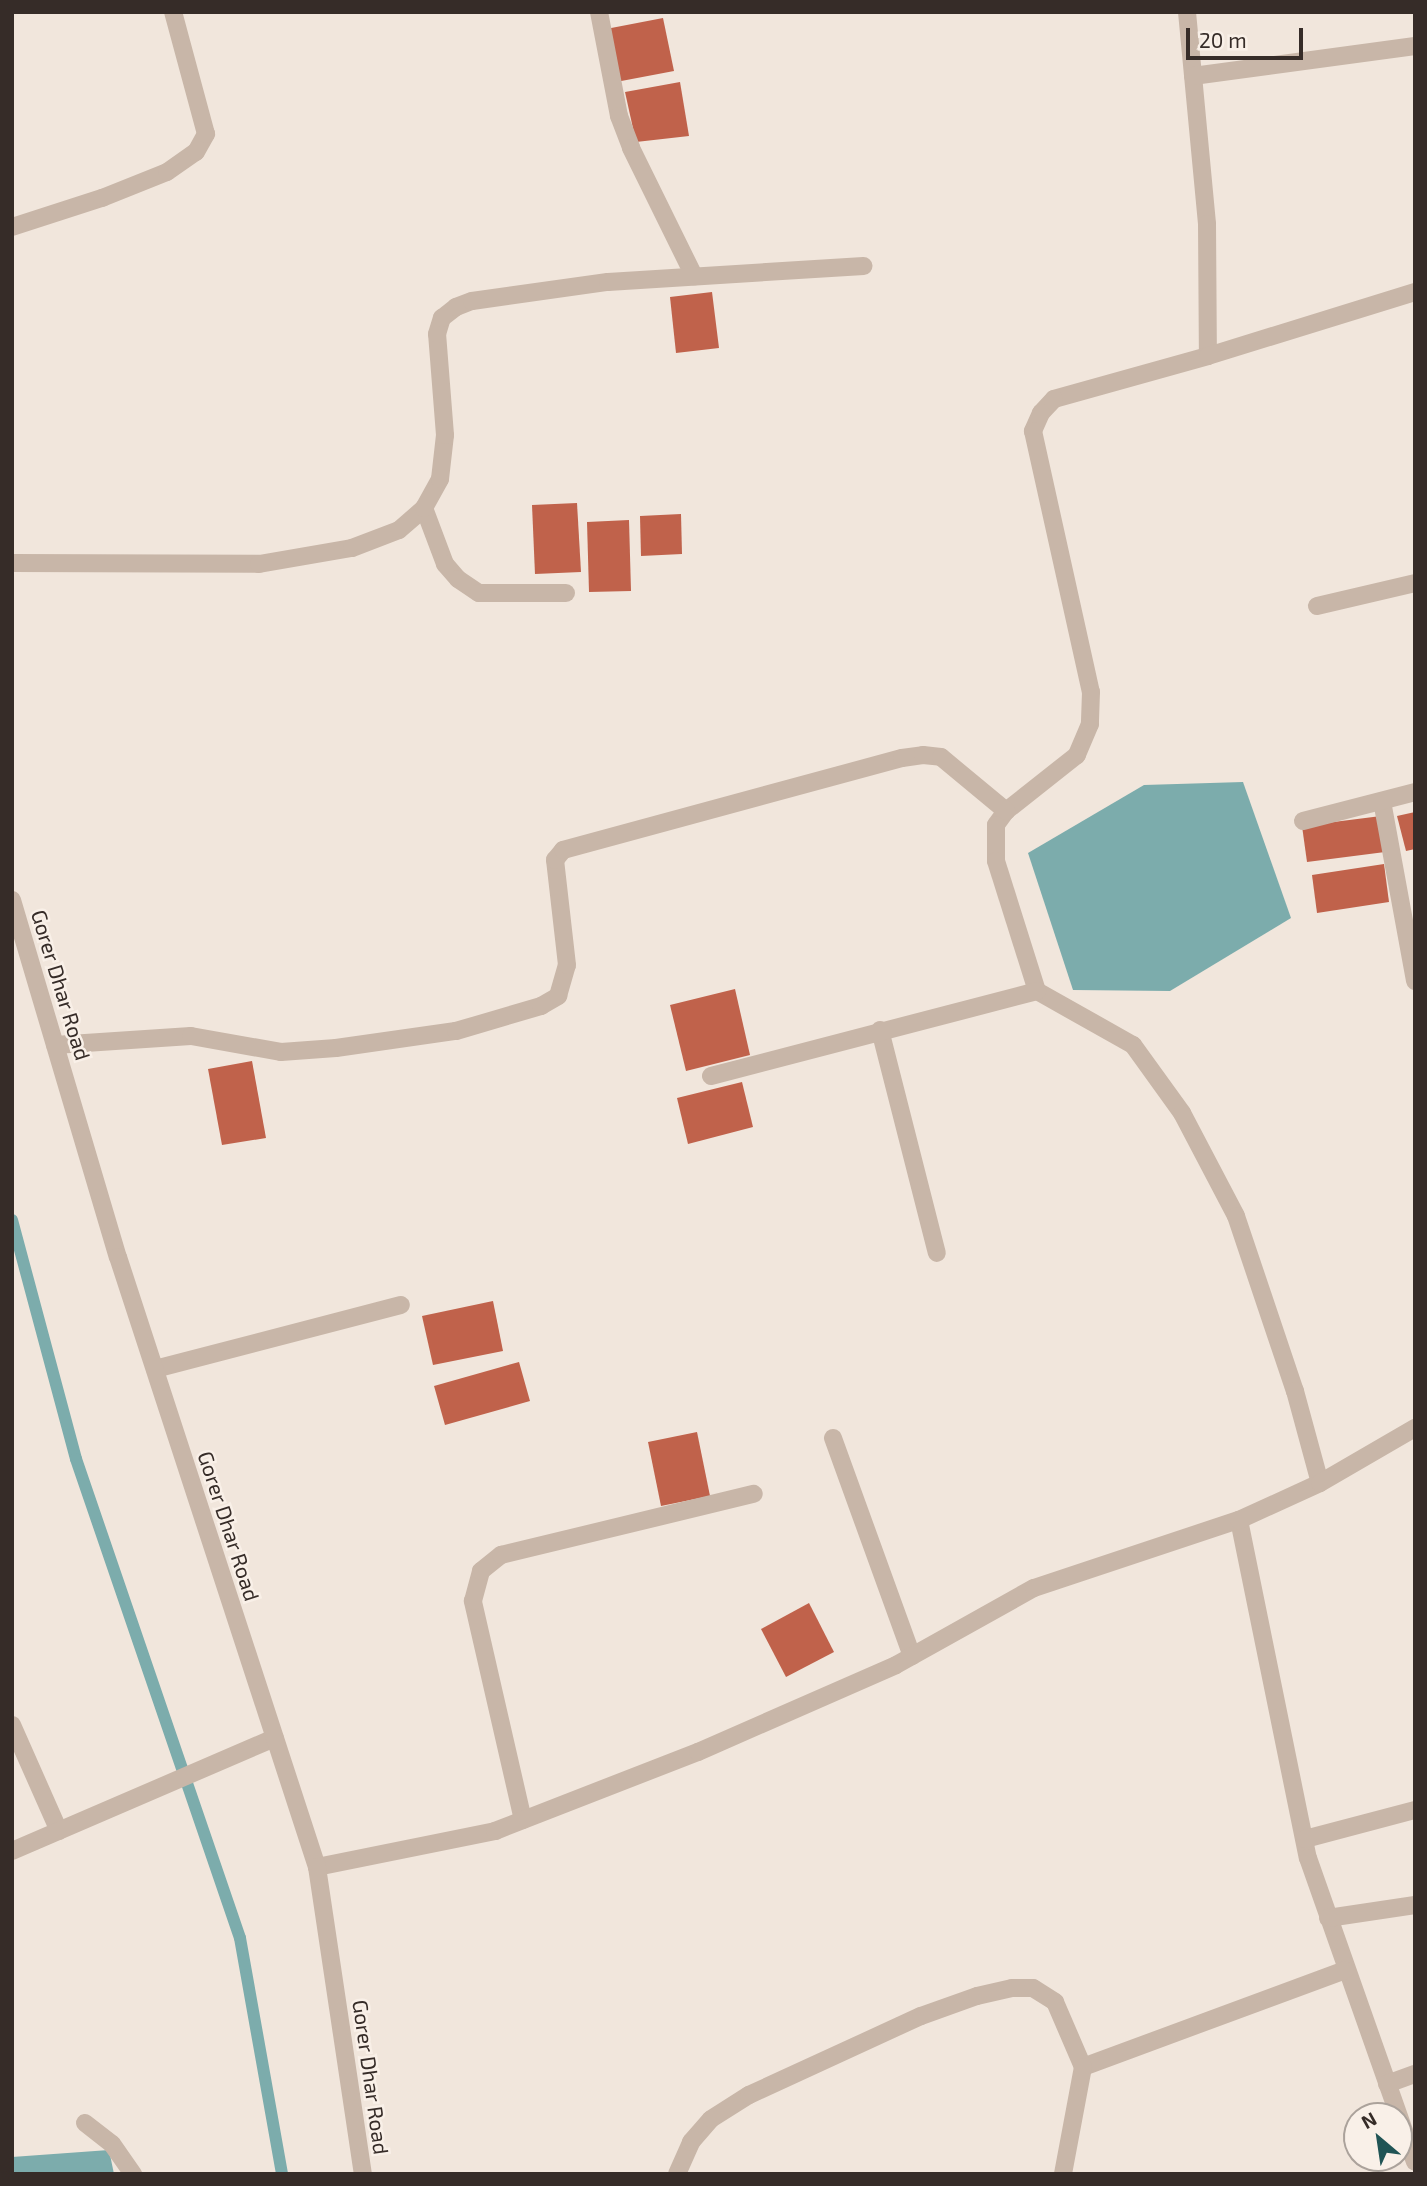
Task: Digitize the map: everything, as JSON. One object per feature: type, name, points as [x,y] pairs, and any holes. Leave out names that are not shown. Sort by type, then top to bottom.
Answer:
[{"type":"street","points":[[12,227],[102,198],[167,172],[196,152],[206,134],[173,12]]},
{"type":"street","points":[[599,12],[619,116],[631,148],[694,276]]},
{"type":"street","points":[[1187,12],[1207,224],[1208,356]]},
{"type":"street","points":[[1193,76],[1415,46]]},
{"type":"street","points":[[12,563],[259,564],[352,548],[399,530],[424,508],[440,479],[445,435],[437,334],[442,318],[456,307],[472,301],[608,282],[863,267]]},
{"type":"street","points":[[1320,1483],[1295,1391],[1236,1216],[1182,1113],[1133,1045],[1037,991],[996,861],[996,825],[1006,811],[1077,755],[1090,724],[1091,692],[1033,431],[1041,413],[1054,399],[1208,356],[1415,292]]},
{"type":"street","points":[[424,508],[445,564],[458,579],[479,593],[566,593]]},
{"type":"street","points":[[1317,606],[1415,583]]},
{"type":"street","points":[[55,1045],[191,1036],[281,1052],[336,1048],[456,1031],[541,1006],[558,996],[567,965],[555,860],[564,850],[902,758],[923,755],[941,757],[1006,811]]},
{"type":"street","points":[[1303,821],[1415,792]]},
{"type":"street","points":[[1382,801],[1415,981]]},
{"type":"street","name":"Gorer Dhar Road","points":[[12,900],[155,1369],[317,1867],[363,2174]]},
{"type":"street","points":[[711,1076],[1037,991]]},
{"type":"street","points":[[880,1030],[937,1253]]},
{"type":"street","points":[[155,1369],[401,1305]]},
{"type":"street","points":[[317,1867],[495,1830],[698,1752],[912,1656],[1034,1588],[1240,1520],[1320,1483],[1415,1427]]},
{"type":"street","points":[[833,1438],[912,1656]]},
{"type":"street","points":[[523,1820],[473,1601],[481,1571],[501,1555],[754,1494]]},
{"type":"street","points":[[1240,1520],[1305,1839],[1345,1970],[1415,2162]]},
{"type":"street","points":[[12,1725],[59,1831]]},
{"type":"street","points":[[12,1851],[275,1738]]},
{"type":"street","points":[[1305,1839],[1415,1811]]},
{"type":"street","points":[[1328,1918],[1415,1905]]},
{"type":"street","points":[[1083,2067],[1345,1970]]},
{"type":"street","points":[[677,2174],[691,2142],[711,2119],[749,2095],[921,2016],[977,1996],[1012,1988],[1033,1988],[1055,2002],[1083,2067],[1063,2174]]},
{"type":"street","points":[[1387,2084],[1415,2074]]},
{"type":"street","points":[[85,2123],[112,2144],[133,2174]]},
{"type":"water","points":[[1243,782],[1291,918],[1170,991],[1073,990],[1028,853],[1144,785]]},
{"type":"water","points":[[109,2150],[114,2174],[12,2174],[12,2157]]},
{"type":"building","points":[[663,18],[674,71],[616,82],[606,29]]},
{"type":"building","points":[[680,82],[689,136],[636,142],[625,92]]},
{"type":"building","points":[[712,292],[719,348],[676,353],[670,297]]},
{"type":"building","points":[[577,503],[581,572],[535,574],[532,505]]},
{"type":"building","points":[[681,514],[682,554],[641,556],[640,516]]},
{"type":"building","points":[[629,520],[631,591],[589,592],[587,522]]},
{"type":"building","points":[[1415,812],[1415,849],[1406,851],[1397,816]]},
{"type":"building","points":[[1381,816],[1385,852],[1307,862],[1302,826]]},
{"type":"building","points":[[1384,864],[1389,902],[1317,913],[1312,875]]},
{"type":"building","points":[[735,989],[750,1055],[686,1071],[670,1005]]},
{"type":"building","points":[[252,1061],[266,1138],[222,1145],[208,1069]]},
{"type":"building","points":[[742,1082],[753,1127],[688,1144],[677,1098]]},
{"type":"building","points":[[493,1301],[503,1351],[433,1365],[422,1316]]},
{"type":"building","points":[[519,1362],[530,1401],[445,1425],[434,1386]]},
{"type":"building","points":[[697,1432],[710,1496],[661,1506],[648,1442]]},
{"type":"building","points":[[809,1603],[834,1652],[786,1677],[761,1629]]},
{"type":"waterway","points":[[12,1220],[76,1459],[240,1938],[282,2174]]}]
